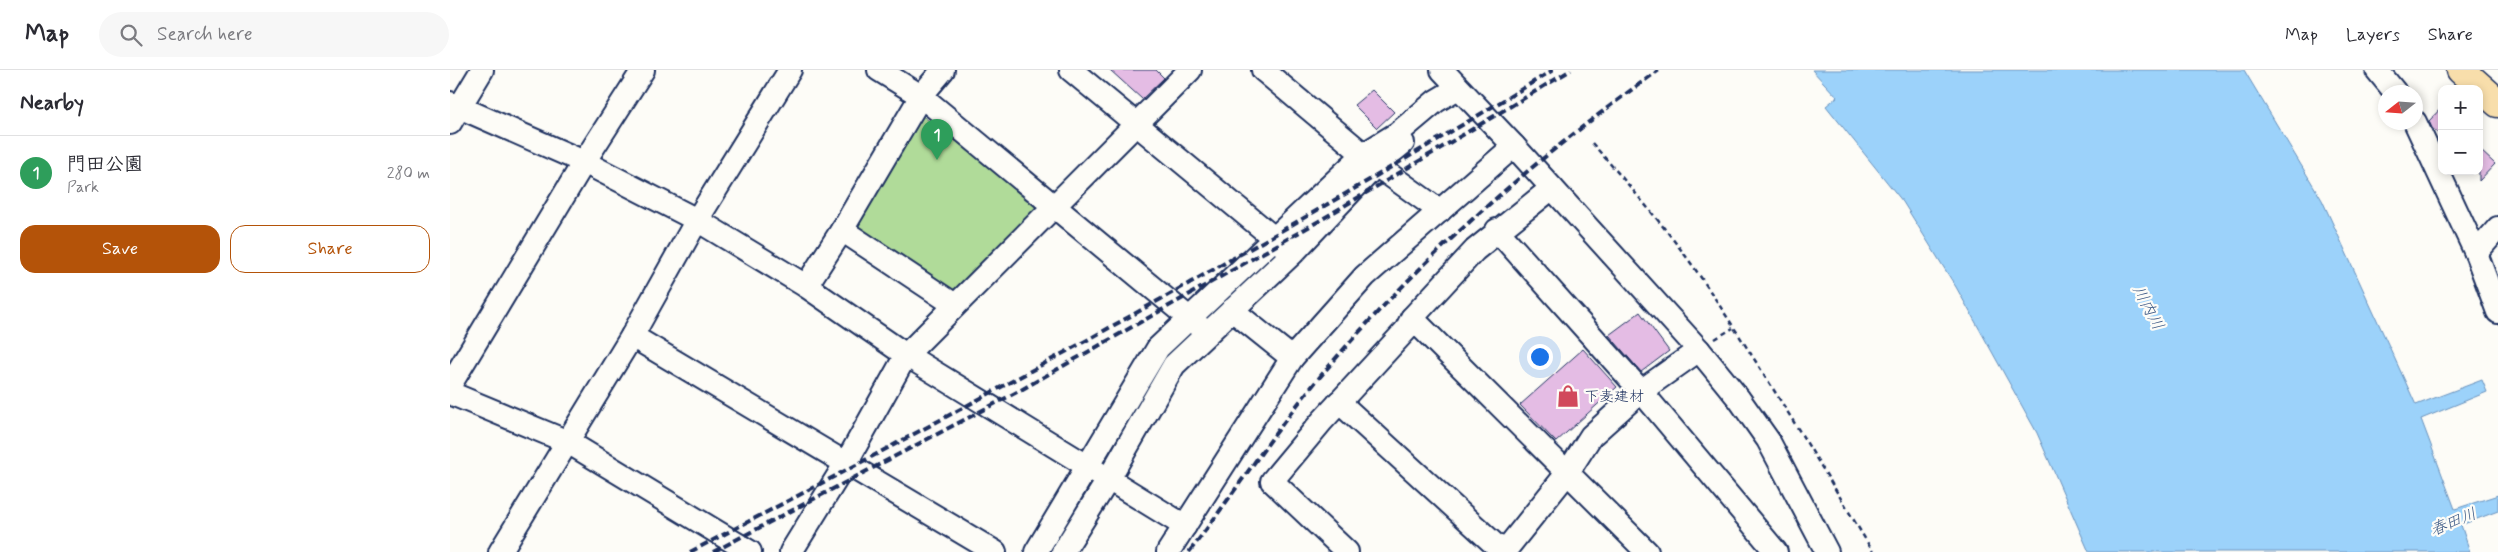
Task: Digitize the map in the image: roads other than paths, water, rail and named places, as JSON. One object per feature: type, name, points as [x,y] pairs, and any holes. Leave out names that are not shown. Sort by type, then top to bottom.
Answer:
[{"type":"main road","points":[[2461,70],[2498,102]]},
{"type":"street","points":[[482,70],[453,111],[584,162],[697,220],[806,286],[906,355],[1184,526]]},
{"type":"street","points":[[450,385],[584,162],[643,70]]},
{"type":"street","points":[[500,552],[632,336],[697,220],[790,70]]},
{"type":"street","points":[[879,70],[922,96],[1208,333]]},
{"type":"street","points":[[806,286],[842,230],[922,96],[943,70]]},
{"type":"street","points":[[1071,70],[1273,240],[1293,253]]},
{"type":"street","points":[[791,552],[846,463],[906,355],[1054,204],[1190,70]]},
{"type":"street","points":[[1263,70],[1370,160],[1440,211]]},
{"type":"street","points":[[1442,70],[1514,146],[1699,350],[1739,399],[1768,440],[1827,552]]},
{"type":"street","points":[[2376,70],[2389,85]]},
{"type":"street","points":[[1036,552],[1158,348],[1273,240],[1370,160],[1442,110],[1458,88]]},
{"type":"street","points":[[2419,130],[2476,253],[2498,312]]},
{"type":"street","points":[[1168,552],[1292,358],[1364,276],[1514,146]]},
{"type":"street","points":[[1063,552],[1108,480],[1174,365],[1293,253],[1370,160]]},
{"type":"street","points":[[1347,552],[1272,481],[1339,402],[1406,330],[1412,318],[1475,250],[1497,230],[1552,188]]},
{"type":"street","points":[[2476,253],[2498,228]]},
{"type":"street","points":[[842,230],[955,305]]},
{"type":"street","points":[[1497,230],[1641,392],[1776,552]]},
{"type":"street","points":[[1232,310],[1292,358]]},
{"type":"street","points":[[1412,318],[1647,552]]},
{"type":"street","points":[[632,336],[995,552]]},
{"type":"street","points":[[1339,402],[1504,552],[1568,472],[1591,436],[1641,392],[1699,350]]},
{"type":"street","points":[[450,393],[568,442],[750,552]]},
{"type":"water","points":[[1812,70],[2244,70],[2322,200],[2416,405],[2482,380],[2487,392],[2421,419],[2455,509],[2498,495],[2498,511],[2461,525],[2470,552],[2089,552],[2037,433],[1956,287],[1903,202],[1826,106],[1837,97]]},
{"type":"railway","points":[[690,552],[909,437],[1234,258],[1553,70]]},
{"type":"railway","points":[[713,552],[1019,391],[1319,221],[1571,70]]},
{"type":"railway","points":[[1189,552],[1301,400],[1381,308],[1424,265],[1515,182],[1562,143],[1659,70]]},
{"type":"place","name":"門田公園","points":[[937,160]]},
{"type":"place","name":"下麦建材","points":[[1568,396]]},
{"type":"water label","name":"川内川","points":[[2149,307]]},
{"type":"water label","name":"春田川","points":[[2453,521]]}]
